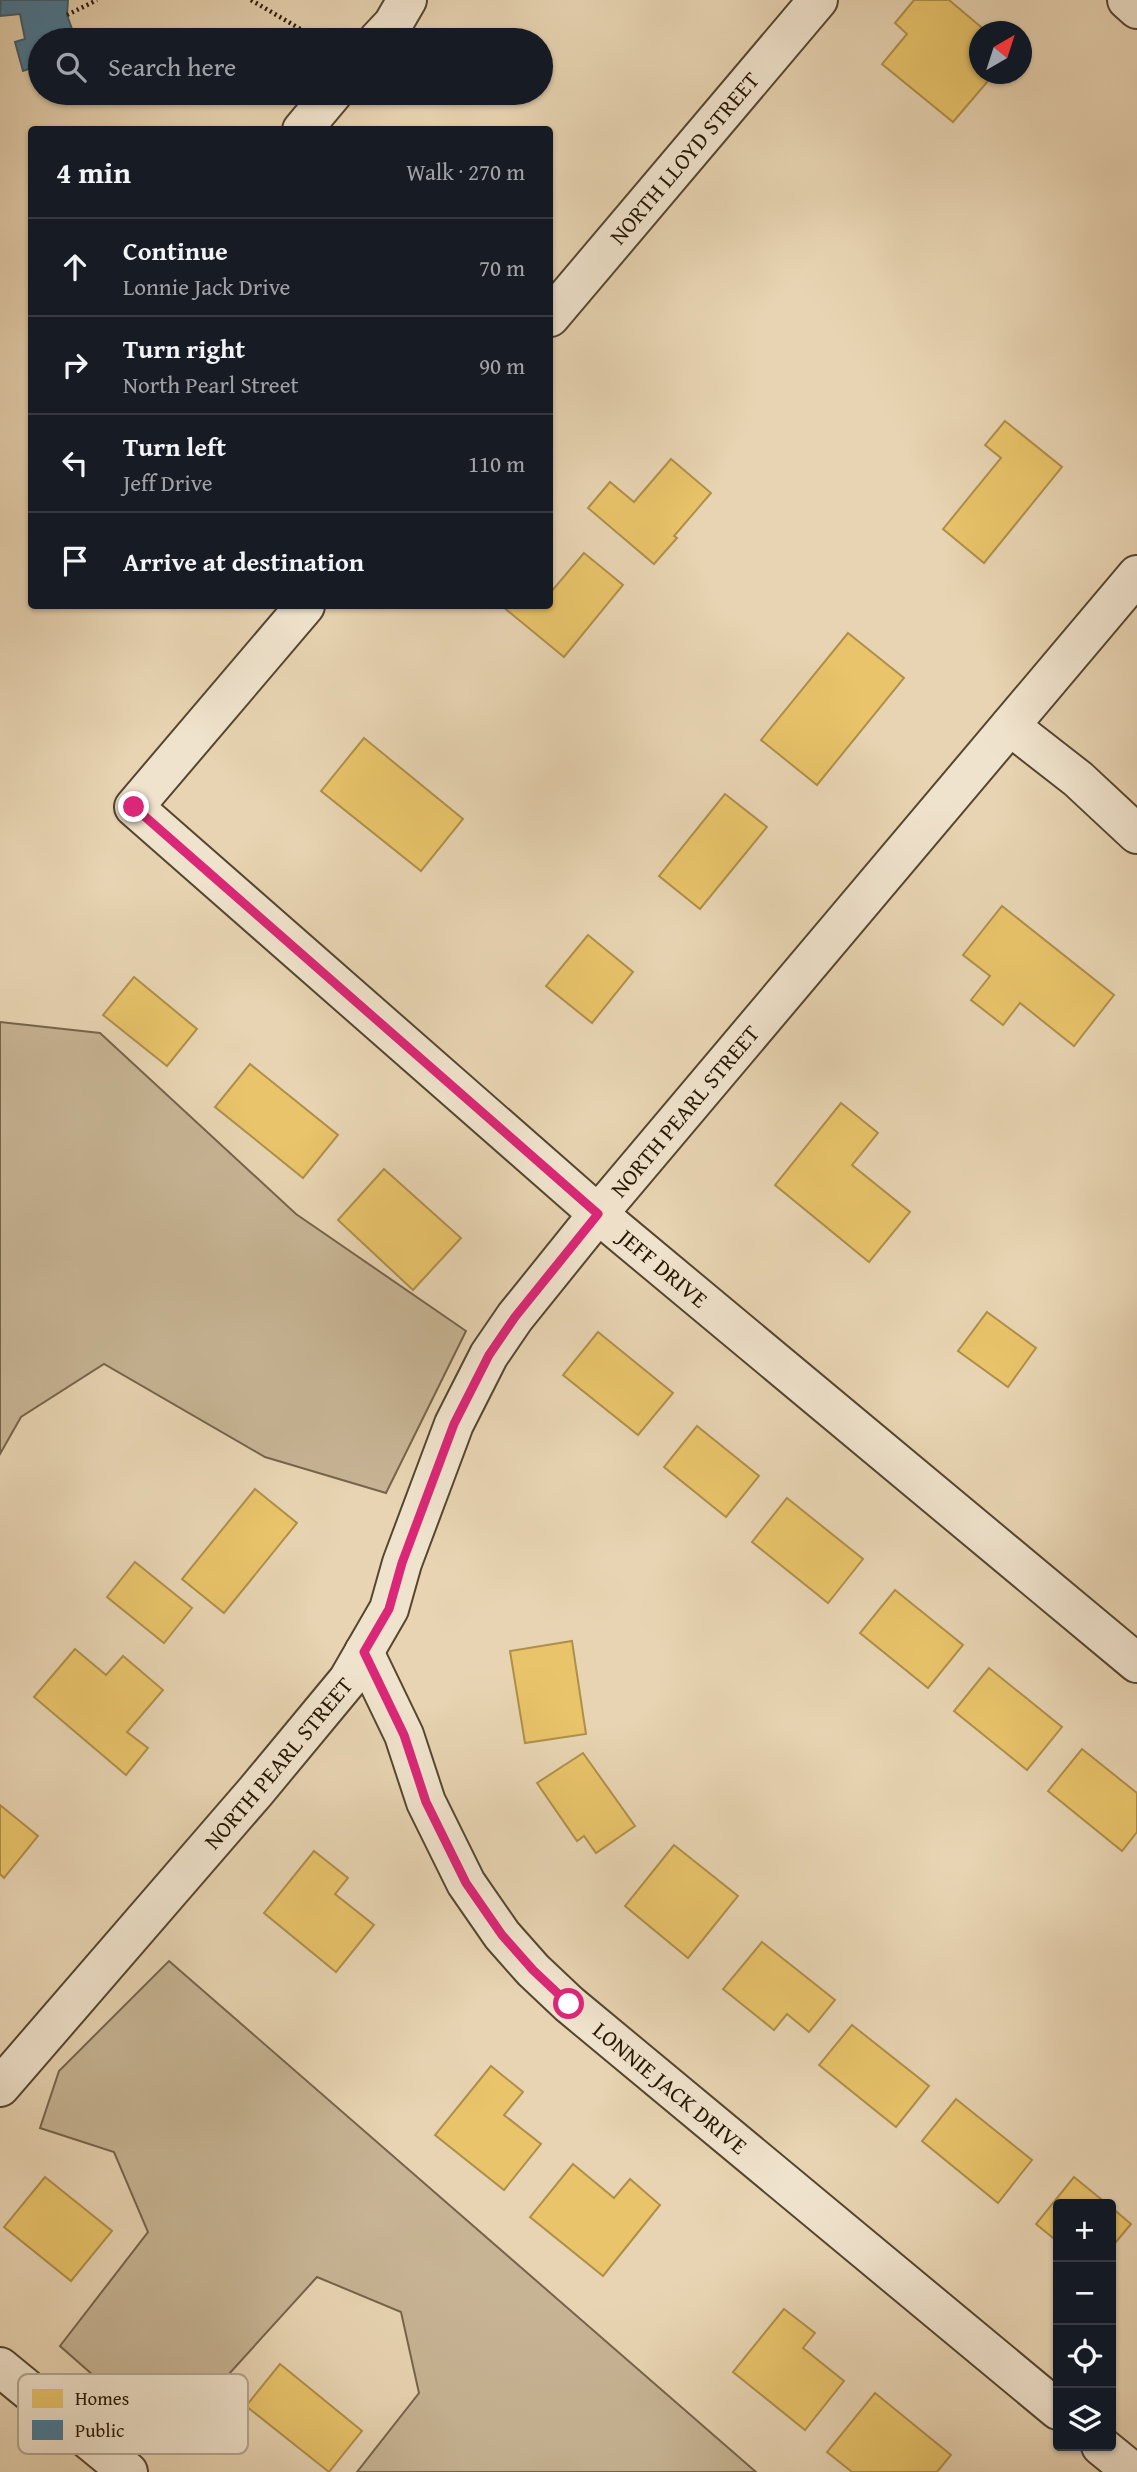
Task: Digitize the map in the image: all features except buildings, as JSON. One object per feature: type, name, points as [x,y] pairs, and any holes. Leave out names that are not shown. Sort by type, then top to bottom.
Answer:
[{"type":"street","points":[[389,28],[407,0]]},
{"type":"street","name":"NORTH LLOYD STREET","points":[[553,313],[818,0]]},
{"type":"street","points":[[1127,0],[1137,9]]},
{"type":"street","points":[[305,126],[323,105]]},
{"type":"street","name":"NORTH PEARL STREET","points":[[0,2087],[265,1781],[348,1680],[389,1609],[402,1563],[454,1424],[489,1355],[515,1317],[598,1214],[1137,575]]},
{"type":"street","name":"JEFF DRIVE","points":[[302,609],[134,807],[598,1214],[1137,1663]]},
{"type":"street","points":[[1010,726],[1078,779],[1137,835]]},
{"type":"street","name":"LONNIE JACK DRIVE","points":[[364,1652],[404,1735],[426,1802],[466,1883],[502,1935],[533,1970],[590,2022],[1053,2406]]},
{"type":"street","points":[[0,2367],[18,2382]]},
{"type":"street","points":[[1107,2451],[1133,2472]]},
{"type":"street","points":[[106,2454],[128,2472]]},
{"type":"path","points":[[67,15],[97,0]]},
{"type":"path","points":[[251,0],[299,28]]},
{"type":"shaded area","points":[[0,1022],[100,1033],[296,1214],[466,1331],[386,1493],[265,1457],[104,1364],[21,1417],[0,1454]]},
{"type":"shaded area","points":[[169,1961],[756,2472],[357,2472],[419,2393],[401,2312],[317,2277],[229,2374],[92,2374],[60,2346],[148,2232],[114,2152],[40,2128],[59,2071]]},
{"type":"route","points":[[134,807],[598,1214],[515,1317],[489,1355],[454,1424],[402,1563],[389,1609],[364,1652],[404,1735],[426,1802],[466,1883],[502,1935],[533,1970],[569,2004]]}]
